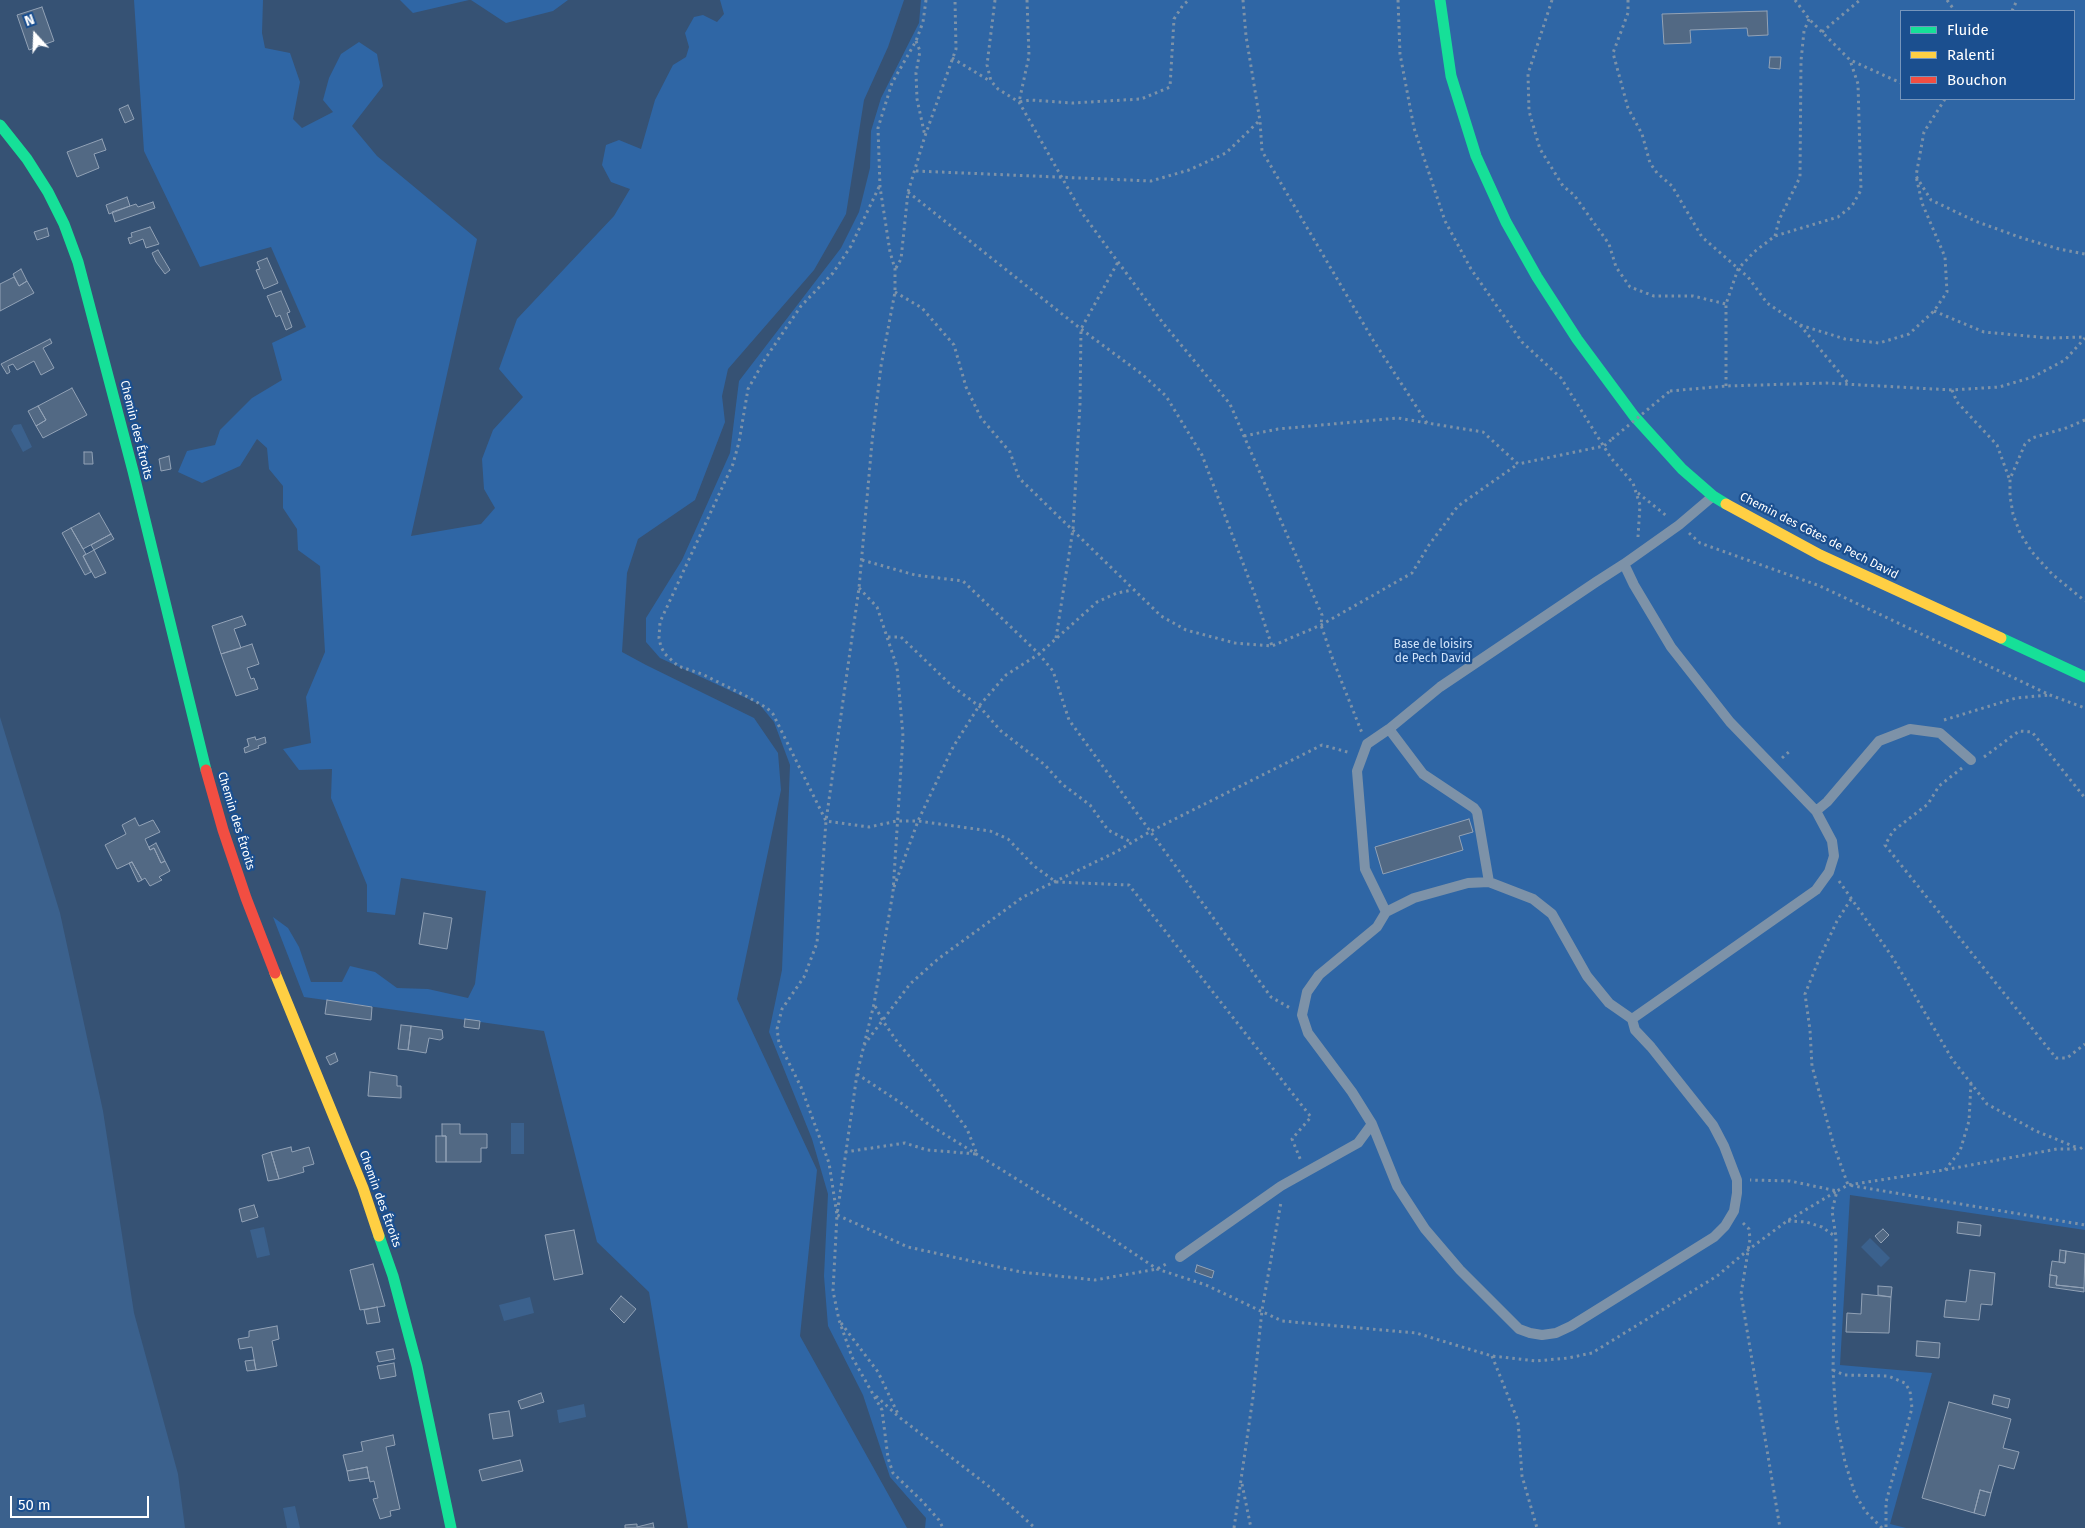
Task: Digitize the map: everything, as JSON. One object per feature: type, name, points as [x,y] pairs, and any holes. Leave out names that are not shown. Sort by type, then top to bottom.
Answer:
[{"type":"main road","name":"Chemin des Côtes de Pech David","points":[[1440,0],[1451,76],[1476,156],[1506,222],[1537,277],[1577,339],[1634,416],[1682,469],[1713,496],[1743,515],[1820,555],[2085,676]]},
{"type":"main road","name":"Chemin des Étroits","points":[[0,125],[28,159],[48,192],[64,224],[78,262],[130,462],[199,744],[223,830],[246,898],[277,978],[363,1188],[393,1276],[417,1366],[452,1528]]},
{"type":"lane","points":[[1386,912],[1365,869],[1357,771],[1368,744],[1440,687],[1624,564],[1679,525],[1713,496]]},
{"type":"lane","points":[[1624,564],[1634,585],[1671,647],[1730,722],[1816,811],[1832,840],[1834,856],[1829,872],[1816,890],[1632,1019]]},
{"type":"lane","points":[[1389,729],[1423,774],[1474,808],[1477,812],[1489,882]]},
{"type":"lane","points":[[1816,811],[1827,802],[1879,742],[1910,729],[1940,733],[1971,760]]},
{"type":"lane","points":[[1489,882],[1533,899],[1552,914],[1587,976],[1609,1003],[1632,1019],[1635,1030],[1651,1047],[1713,1126],[1724,1146],[1737,1180],[1734,1211],[1725,1226],[1714,1237],[1570,1326],[1556,1333],[1542,1335],[1518,1329],[1460,1270],[1425,1229],[1397,1186],[1372,1124],[1352,1092],[1308,1032],[1302,1015],[1307,992],[1319,975],[1376,927],[1386,912],[1414,898],[1468,883],[1489,882]]},
{"type":"lane","points":[[1180,1257],[1281,1186],[1358,1143],[1372,1124]]},
{"type":"path","points":[[838,1215],[829,1164],[819,1133],[801,1087],[779,1043],[777,1029],[782,1009],[804,977],[817,943],[826,821],[859,588],[881,366],[895,292],[895,269],[890,252],[880,186],[878,128],[892,83],[916,41],[923,22],[926,0]]},
{"type":"path","points":[[895,269],[901,259],[908,192],[925,136],[956,49],[955,0]]},
{"type":"path","points":[[991,81],[987,65],[996,0]]},
{"type":"path","points":[[1019,102],[1029,56],[1027,0]]},
{"type":"path","points":[[1019,102],[1030,100],[1072,103],[1141,99],[1170,87],[1174,19],[1183,5],[1190,0]]},
{"type":"path","points":[[1242,0],[1260,121],[1262,151],[1372,340],[1427,423]]},
{"type":"path","points":[[1398,0],[1400,54],[1414,128],[1445,222],[1471,269],[1522,342],[1561,378],[1611,458],[1633,483],[1638,493],[1640,505],[1638,535],[1644,550]]},
{"type":"path","points":[[1552,0],[1528,74],[1529,111],[1540,150],[1563,186],[1574,195],[1609,244],[1616,267],[1630,287],[1654,296],[1693,296],[1726,304]]},
{"type":"path","points":[[1628,0],[1628,13],[1613,53],[1628,108],[1642,134],[1650,163],[1657,173],[1672,186],[1702,237],[1748,277],[1767,303],[1800,325],[1845,339],[1879,343],[1910,334],[1934,311],[1947,292],[1945,257],[1922,203],[1916,176],[1924,132],[1944,100]]},
{"type":"path","points":[[1795,0],[1808,19],[1850,60],[1900,83]]},
{"type":"path","points":[[1822,32],[1860,0]]},
{"type":"path","points":[[1775,236],[1779,220],[1800,177],[1801,61],[1804,31],[1808,19]]},
{"type":"path","points":[[916,41],[920,52],[916,73],[917,99],[925,136]]},
{"type":"path","points":[[864,1045],[910,984],[938,959],[1023,897],[1132,842],[1150,830],[1322,745],[1351,753],[1368,744],[1333,660],[1321,625],[1322,615],[1230,404],[1163,323],[1082,213],[1019,102],[998,89],[991,81],[952,58]]},
{"type":"path","points":[[1726,386],[1726,304],[1738,269],[1754,252],[1775,236],[1838,218],[1852,206],[1861,190],[1858,84],[1850,60]]},
{"type":"path","points":[[916,170],[1151,181],[1189,170],[1226,152],[1260,121]]},
{"type":"path","points":[[1916,176],[1931,200],[1975,221],[2059,249],[2085,254]]},
{"type":"path","points":[[826,821],[773,714],[767,708],[746,696],[702,674],[678,666],[671,661],[661,647],[659,630],[660,622],[733,464],[739,442],[748,389],[765,359],[801,306],[833,273],[846,253],[880,186]]},
{"type":"path","points":[[908,192],[1081,329],[1143,375],[1166,396],[1202,454],[1272,646]]},
{"type":"path","points":[[1056,639],[1072,529],[1080,404],[1081,329],[1118,262]]},
{"type":"path","points":[[895,292],[922,308],[954,345],[966,387],[977,410],[981,418],[1010,452],[1019,478],[1132,590],[1161,616],[1186,630],[1235,643],[1272,646],[1321,625],[1412,572],[1458,506],[1518,464],[1604,446],[1670,391],[1726,386],[1849,384],[1952,390],[1999,387],[2033,377],[2065,360],[2085,338]]},
{"type":"path","points":[[1934,311],[1984,332],[2049,338],[2085,338]]},
{"type":"path","points":[[1800,325],[1849,384]]},
{"type":"path","points":[[1952,390],[1957,402],[1997,445],[2010,479],[2013,514],[2020,533],[2032,552],[2052,574],[2085,601]]},
{"type":"path","points":[[1244,436],[1278,429],[1398,418],[1483,432],[1518,464]]},
{"type":"path","points":[[2010,479],[2025,444],[2032,438],[2085,420]]},
{"type":"path","points":[[1638,493],[1700,543],[1820,586],[2050,694],[2085,708]]},
{"type":"path","points":[[862,560],[915,575],[963,581],[1039,654],[1052,672],[1069,720],[1271,997],[1302,1015]]},
{"type":"path","points":[[859,588],[877,607],[897,667],[903,736],[893,892],[874,1004],[857,1074],[845,1152],[838,1215],[833,1291],[839,1320],[852,1357],[882,1410],[888,1458],[893,1473],[928,1507],[943,1528]]},
{"type":"path","points":[[893,892],[918,820],[952,747],[979,706],[1006,676],[1039,654],[1097,602],[1117,593],[1132,590]]},
{"type":"path","points":[[888,637],[901,637],[952,686],[979,706],[1001,731],[1045,765],[1062,784],[1090,805],[1108,830],[1132,842]]},
{"type":"path","points":[[1938,722],[2016,698],[2050,694]]},
{"type":"path","points":[[2085,798],[2032,732],[2019,731],[1980,760],[1971,760],[1939,786],[1928,804],[1893,831],[1885,845],[2056,1058],[2067,1058],[2085,1044]]},
{"type":"path","points":[[826,821],[869,827],[897,821],[918,820],[990,831],[1008,839],[1034,866],[1056,882],[1129,885],[1311,1117],[1292,1140],[1306,1172]]},
{"type":"path","points":[[1829,872],[1837,878],[1852,899],[1892,958],[1952,1059],[1987,1104],[2036,1131],[2080,1149]]},
{"type":"path","points":[[1848,1185],[1834,1146],[1812,1066],[1805,994],[1833,930],[1852,899]]},
{"type":"path","points":[[874,1004],[883,1021],[967,1129],[977,1154]]},
{"type":"path","points":[[857,1074],[904,1104],[928,1124],[1105,1234],[1156,1269],[1206,1285],[1282,1321],[1416,1333],[1492,1356],[1536,1361],[1568,1358],[1592,1353],[1717,1276],[1748,1250],[1788,1221],[1848,1185],[1944,1170],[2057,1149],[2080,1149],[2085,1145]]},
{"type":"path","points":[[1944,1170],[1960,1151],[1969,1121],[1971,1083]]},
{"type":"path","points":[[845,1152],[905,1143],[927,1150],[977,1154]]},
{"type":"path","points":[[1737,1180],[1790,1181],[1837,1191]]},
{"type":"path","points":[[1848,1185],[2085,1226]]},
{"type":"path","points":[[1234,1528],[1253,1397],[1262,1310],[1282,1196],[1281,1186]]},
{"type":"path","points":[[1837,1191],[1832,1211],[1836,1237],[1833,1370],[1836,1419],[1845,1462],[1855,1494],[1866,1512],[1884,1528]]},
{"type":"path","points":[[1734,1211],[1749,1229],[1750,1239],[1742,1294],[1780,1528]]},
{"type":"path","points":[[838,1215],[908,1247],[1021,1272],[1095,1280],[1156,1269],[1180,1257]]},
{"type":"path","points":[[1788,1221],[1806,1222],[1822,1227],[1836,1237]]},
{"type":"path","points":[[839,1320],[878,1372],[899,1417]]},
{"type":"path","points":[[1492,1356],[1518,1421],[1522,1476],[1537,1528]]},
{"type":"path","points":[[1833,1370],[1844,1375],[1888,1376],[1905,1383],[1910,1391],[1912,1408],[1886,1502],[1884,1528]]},
{"type":"path","points":[[874,1394],[899,1417],[991,1488],[1035,1528]]},
{"type":"path","points":[[1241,1481],[1251,1528]]},
{"type":"green space","points":[[134,0],[263,0],[262,33],[265,48],[290,53],[300,82],[293,119],[302,128],[333,112],[323,100],[329,78],[341,54],[359,42],[377,54],[383,86],[352,126],[377,156],[477,239],[411,536],[481,524],[495,508],[484,489],[482,459],[493,430],[523,397],[499,369],[517,319],[614,216],[630,189],[611,182],[602,165],[606,145],[619,140],[641,149],[655,100],[673,65],[686,57],[689,47],[685,33],[694,17],[703,15],[717,22],[724,14],[720,0],[904,0],[888,47],[864,100],[846,214],[814,270],[728,369],[722,396],[725,422],[695,500],[638,539],[627,573],[622,652],[754,718],[778,753],[781,790],[737,999],[817,1170],[800,1336],[907,1528],[688,1528],[649,1292],[597,1242],[544,1031],[304,997],[273,917],[288,928],[299,947],[311,982],[342,982],[350,966],[375,972],[397,988],[428,989],[468,998],[475,984],[486,891],[401,878],[395,915],[367,912],[367,885],[331,798],[332,769],[299,770],[283,749],[311,743],[306,697],[325,652],[320,566],[298,550],[297,529],[283,508],[283,486],[269,469],[267,448],[257,439],[240,466],[202,483],[178,472],[187,451],[215,445],[220,430],[252,398],[282,380],[272,343],[306,327],[271,247],[200,267],[144,151]]},
{"type":"green space","points":[[400,0],[469,0],[413,13]]},
{"type":"green space","points":[[471,0],[568,0],[553,11],[506,23]]},
{"type":"green space","name":"Base de loisirs de Pech David","points":[[921,0],[2085,0],[2085,1230],[1850,1195],[1840,1365],[1932,1373],[1890,1524],[1906,1528],[925,1528],[926,1518],[890,1477],[863,1395],[828,1326],[824,1276],[828,1194],[812,1139],[769,1032],[782,970],[790,765],[774,722],[759,704],[660,658],[646,642],[646,618],[682,560],[730,453],[739,381],[841,248],[859,212],[870,168],[871,131],[881,98],[919,23]]},
{"type":"shaded area","points":[[21,424],[32,447],[23,452],[11,430],[14,425]]},
{"type":"shaded area","points":[[0,717],[60,913],[103,1111],[134,1313],[178,1474],[185,1528],[0,1528]]},
{"type":"shaded area","points":[[511,1123],[524,1123],[524,1154],[511,1154]]},
{"type":"shaded area","points":[[264,1227],[270,1255],[257,1258],[250,1230]]},
{"type":"shaded area","points":[[1870,1238],[1890,1258],[1881,1267],[1861,1247]]},
{"type":"shaded area","points":[[530,1297],[534,1313],[504,1321],[499,1305]]},
{"type":"shaded area","points":[[584,1404],[586,1417],[559,1423],[557,1410]]},
{"type":"shaded area","points":[[295,1506],[300,1528],[287,1528],[283,1508]]},
{"type":"building","points":[[42,7],[54,41],[29,50],[17,15]]},
{"type":"building","points":[[1767,11],[1768,35],[1748,36],[1747,28],[1690,30],[1691,43],[1664,44],[1662,14]]},
{"type":"building","points":[[1770,57],[1781,57],[1780,69],[1769,68]]},
{"type":"building","points":[[128,105],[134,119],[125,123],[119,109]]},
{"type":"building","points":[[102,139],[106,150],[94,154],[99,168],[77,177],[67,152]]},
{"type":"building","points":[[127,197],[130,206],[109,214],[106,205]]},
{"type":"building","points":[[153,202],[155,208],[115,222],[112,212],[136,204],[138,207]]},
{"type":"building","points":[[150,227],[159,244],[146,248],[143,239],[130,244],[128,238],[132,237],[131,233]]},
{"type":"building","points":[[47,228],[49,236],[37,240],[34,232]]},
{"type":"building","points":[[158,250],[170,270],[165,274],[152,253]]},
{"type":"building","points":[[267,258],[278,283],[264,289],[256,270],[260,269],[257,262]]},
{"type":"building","points":[[21,269],[27,281],[19,286],[13,274]]},
{"type":"building","points":[[14,277],[19,286],[27,281],[34,293],[0,311],[0,284]]},
{"type":"building","points":[[281,291],[290,312],[287,313],[292,327],[286,330],[280,315],[276,317],[267,296]]},
{"type":"building","points":[[50,339],[52,343],[43,348],[54,368],[41,375],[34,361],[17,370],[13,364],[8,366],[10,372],[7,374],[1,364]]},
{"type":"building","points":[[72,388],[87,415],[43,438],[36,426],[46,420],[38,406]]},
{"type":"building","points":[[38,406],[46,420],[36,426],[28,411]]},
{"type":"building","points":[[84,452],[92,452],[93,464],[84,464]]},
{"type":"building","points":[[169,456],[171,469],[161,471],[159,459]]},
{"type":"building","points":[[99,513],[111,534],[83,549],[71,528]]},
{"type":"building","points":[[71,528],[86,554],[83,556],[91,572],[85,575],[62,533]]},
{"type":"building","points":[[111,534],[114,539],[94,550],[91,545]]},
{"type":"building","points":[[94,550],[106,573],[95,578],[83,556]]},
{"type":"building","points":[[242,616],[246,625],[234,629],[241,648],[221,654],[212,626]]},
{"type":"building","points":[[252,644],[259,664],[247,668],[251,679],[254,678],[258,689],[236,696],[221,654]]},
{"type":"building","points":[[255,737],[256,740],[265,737],[266,743],[258,746],[259,748],[245,753],[244,748],[249,746],[247,739]]},
{"type":"building","points":[[135,818],[139,826],[153,820],[160,832],[145,839],[150,850],[154,848],[161,863],[165,861],[170,871],[159,877],[162,880],[150,886],[145,878],[142,880],[132,862],[117,869],[105,845],[126,834],[122,825]]},
{"type":"building","points":[[1469,819],[1473,832],[1459,836],[1463,850],[1383,874],[1375,847]]},
{"type":"building","points":[[156,843],[165,861],[161,863],[154,848],[150,850],[149,847]]},
{"type":"building","points":[[132,862],[142,880],[138,882],[129,863]]},
{"type":"building","points":[[424,913],[452,918],[447,949],[419,944]]},
{"type":"building","points":[[327,1000],[372,1007],[371,1020],[325,1014]]},
{"type":"building","points":[[465,1019],[480,1021],[479,1029],[464,1027]]},
{"type":"building","points":[[401,1025],[411,1026],[408,1050],[398,1049]]},
{"type":"building","points":[[411,1026],[442,1030],[443,1038],[440,1040],[429,1038],[426,1053],[408,1050]]},
{"type":"building","points":[[335,1053],[338,1061],[330,1065],[326,1057]]},
{"type":"building","points":[[370,1072],[397,1076],[397,1086],[401,1086],[401,1098],[368,1096]]},
{"type":"building","points":[[442,1124],[460,1124],[460,1134],[487,1134],[487,1148],[481,1148],[481,1162],[446,1162],[446,1136],[442,1136]]},
{"type":"building","points":[[436,1136],[446,1136],[446,1162],[436,1162]]},
{"type":"building","points":[[291,1147],[292,1152],[309,1147],[314,1164],[303,1167],[304,1172],[279,1179],[271,1152]]},
{"type":"building","points":[[271,1152],[279,1179],[268,1181],[262,1155]]},
{"type":"building","points":[[254,1205],[258,1217],[242,1222],[239,1209]]},
{"type":"building","points":[[1958,1222],[1981,1225],[1980,1236],[1957,1233]]},
{"type":"building","points":[[1883,1229],[1889,1235],[1881,1243],[1875,1236]]},
{"type":"building","points":[[574,1230],[583,1274],[554,1280],[545,1235]]},
{"type":"building","points":[[2060,1250],[2066,1251],[2065,1263],[2059,1262]]},
{"type":"building","points":[[2066,1251],[2085,1254],[2084,1288],[2056,1285],[2057,1276],[2050,1275],[2052,1261],[2065,1263]]},
{"type":"building","points":[[373,1264],[385,1306],[360,1310],[350,1270]]},
{"type":"building","points":[[1197,1265],[1214,1271],[1212,1278],[1195,1272]]},
{"type":"building","points":[[1970,1270],[1995,1273],[1992,1305],[1981,1304],[1979,1320],[1944,1317],[1946,1300],[1966,1302]]},
{"type":"building","points":[[2050,1275],[2057,1276],[2056,1285],[2084,1288],[2084,1292],[2049,1287]]},
{"type":"building","points":[[1878,1286],[1892,1287],[1891,1297],[1878,1295]]},
{"type":"building","points":[[1862,1294],[1891,1297],[1889,1333],[1846,1332],[1847,1313],[1861,1314]]},
{"type":"building","points":[[621,1296],[636,1309],[624,1323],[610,1309]]},
{"type":"building","points":[[377,1307],[380,1322],[367,1324],[364,1310]]},
{"type":"building","points":[[277,1326],[279,1339],[272,1341],[277,1366],[256,1370],[252,1347],[240,1349],[238,1339],[249,1337],[249,1331]]},
{"type":"building","points":[[1917,1341],[1940,1343],[1939,1358],[1916,1356]]},
{"type":"building","points":[[393,1349],[395,1359],[379,1362],[376,1352]]},
{"type":"building","points":[[254,1360],[256,1370],[247,1371],[245,1361]]},
{"type":"building","points":[[394,1363],[396,1376],[380,1379],[377,1366]]},
{"type":"building","points":[[541,1393],[544,1402],[521,1409],[518,1401]]},
{"type":"building","points":[[1994,1395],[2010,1399],[2008,1408],[1992,1404]]},
{"type":"building","points":[[1949,1402],[2011,1419],[2003,1448],[2019,1452],[2014,1469],[1999,1465],[1991,1493],[1980,1490],[1974,1513],[1922,1498]]},
{"type":"building","points":[[509,1411],[513,1436],[493,1439],[489,1414]]},
{"type":"building","points":[[393,1435],[395,1445],[386,1447],[400,1509],[390,1511],[391,1516],[380,1519],[373,1499],[378,1498],[374,1481],[370,1482],[367,1467],[347,1471],[343,1455],[363,1451],[361,1442]]},
{"type":"building","points":[[520,1460],[523,1471],[482,1481],[479,1470]]},
{"type":"building","points":[[367,1467],[369,1478],[349,1481],[347,1471]]},
{"type":"building","points":[[1980,1490],[1991,1493],[1985,1516],[1974,1513]]},
{"type":"building","points":[[653,1523],[654,1528],[625,1528],[625,1525],[637,1524],[637,1527]]},
{"type":"traffic: fast","points":[[1440,0],[1451,76],[1476,156],[1506,222],[1537,277],[1577,339],[1634,416],[1682,469],[1713,496],[1726,504]]},
{"type":"traffic: fast","points":[[0,125],[27,159],[48,192],[64,224],[78,262],[133,471],[206,770]]},
{"type":"traffic: fast","points":[[2001,638],[2085,677]]},
{"type":"traffic: fast","points":[[379,1236],[393,1276],[417,1366],[451,1528]]},
{"type":"traffic: slow","points":[[1726,504],[1820,555],[2001,638]]},
{"type":"traffic: slow","points":[[275,973],[363,1188],[379,1236]]},
{"type":"traffic: jam","points":[[206,770],[223,830],[246,898],[275,973]]}]
